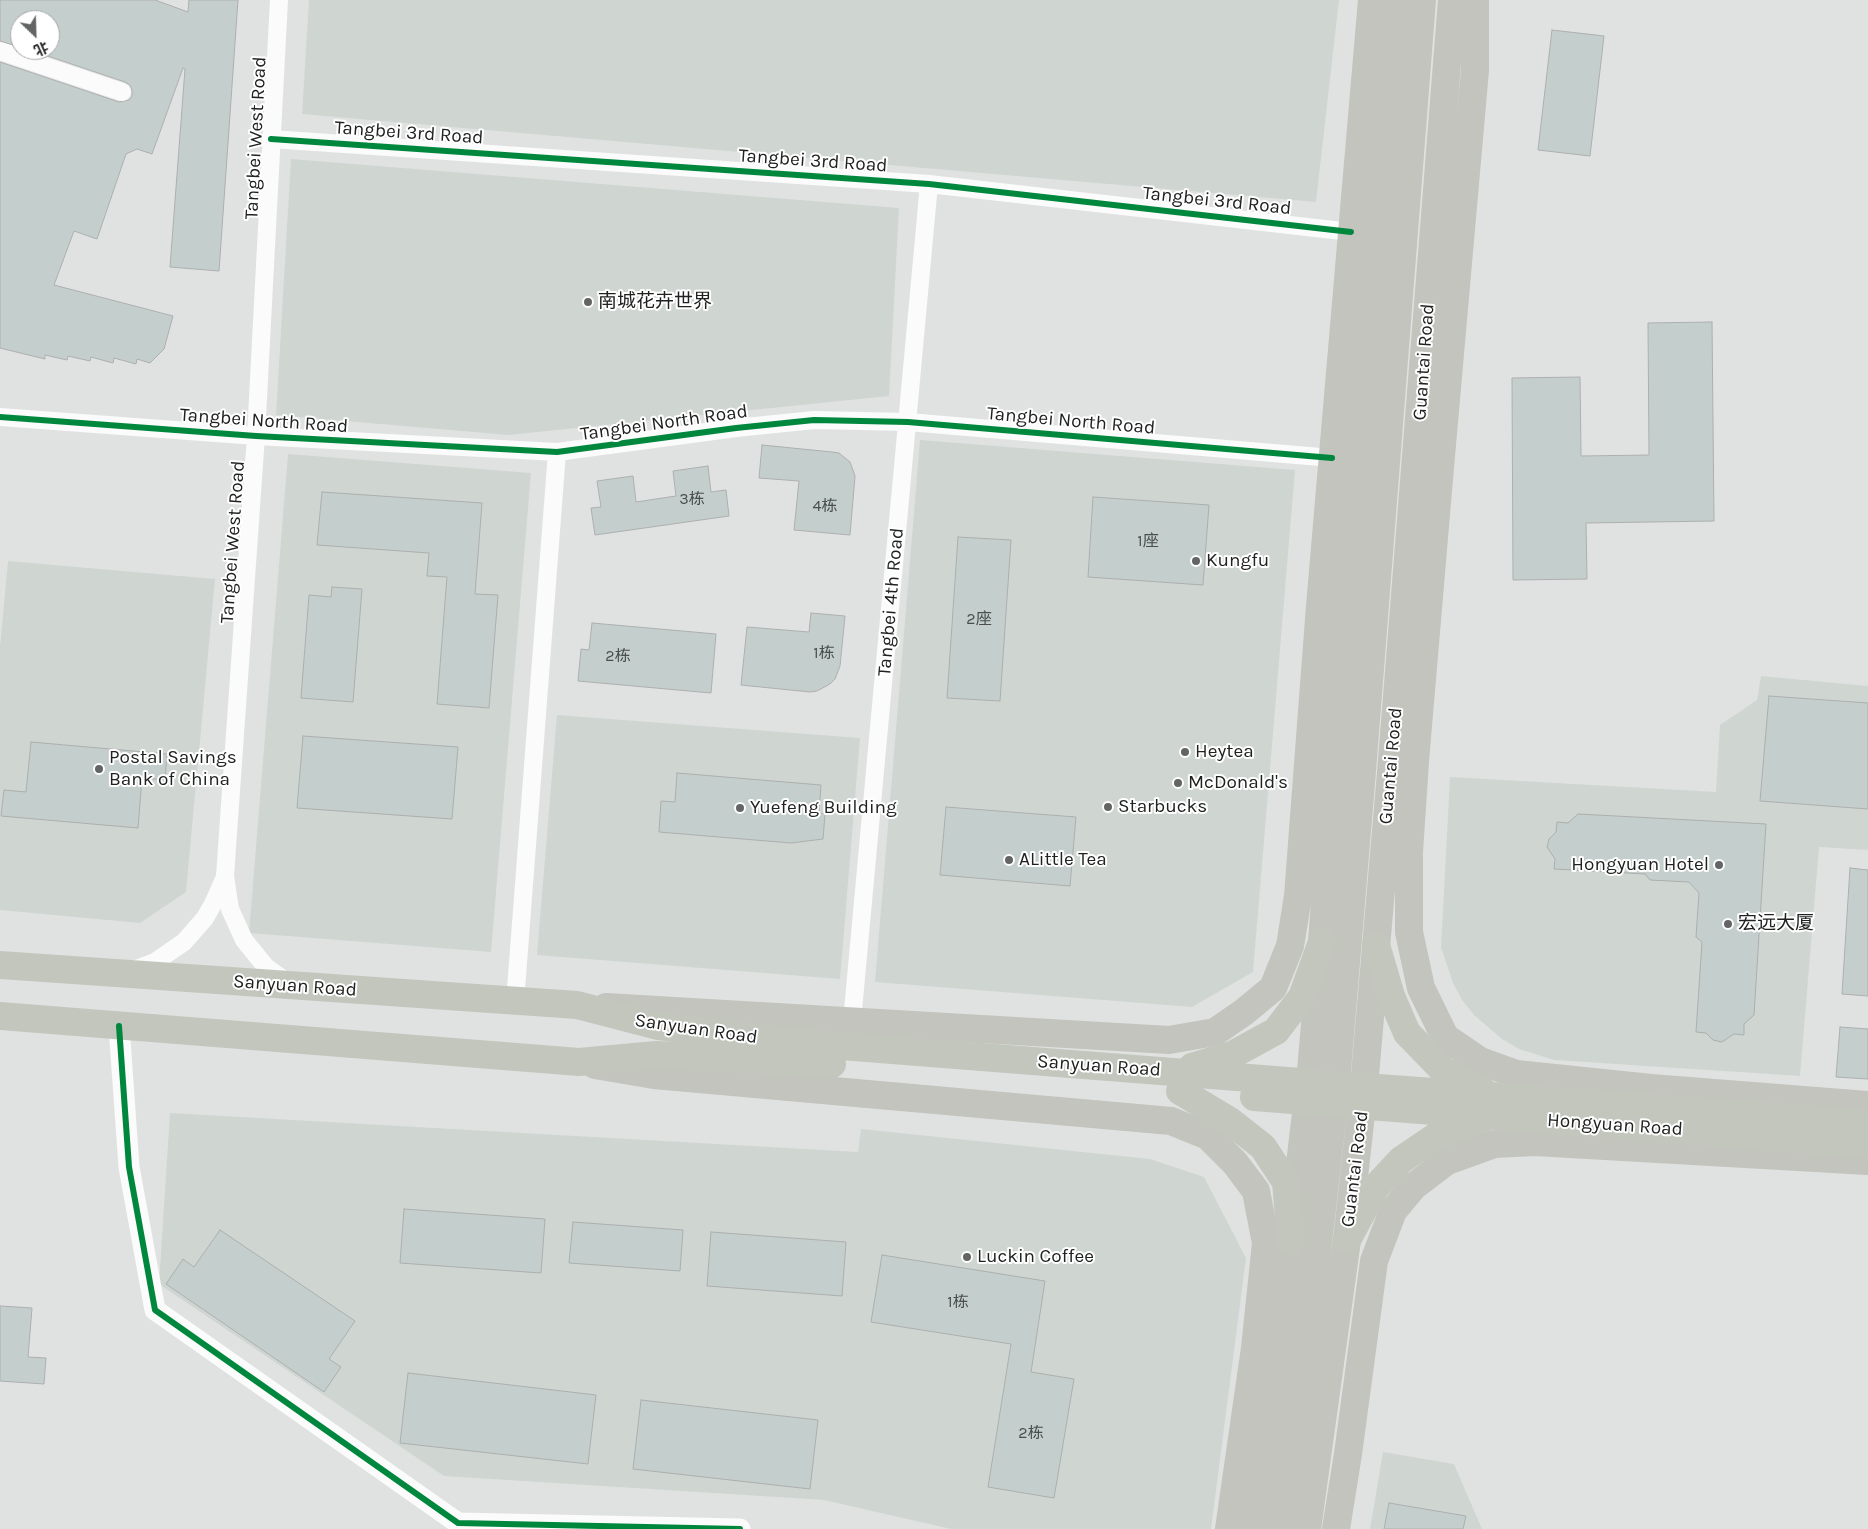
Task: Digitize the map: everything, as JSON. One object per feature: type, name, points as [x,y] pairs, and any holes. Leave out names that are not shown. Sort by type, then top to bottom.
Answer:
[{"type":"highway","points":[[1291,1240],[1286,1182],[1263,1147],[1178,1082],[1276,1031],[1302,997],[1322,942]]},
{"type":"highway","points":[[1347,1240],[1375,1188],[1401,1160],[1491,1106],[1443,1070],[1407,1033],[1390,996],[1376,945]]},
{"type":"highway","name":"Sanyuan Road","points":[[0,965],[577,1005],[658,1026],[816,1054]]},
{"type":"highway","name":"Sanyuan Road","points":[[0,1016],[579,1062],[656,1055],[816,1054],[1363,1097]]},
{"type":"highway","name":"Hongyuan Road","points":[[1363,1097],[1491,1106],[1868,1124]]},
{"type":"highway","name":"Hongyuan Road","points":[[1491,1106],[1868,1144]]},
{"type":"main road","points":[[1230,1529],[1255,1348],[1266,1243],[1256,1191],[1235,1163],[1218,1126],[1213,1086],[1223,1047],[1244,1012],[1273,988],[1290,946],[1298,896],[1332,458],[1372,0]]},
{"type":"main road","points":[[1253,1529],[1291,1240],[1308,1092],[1322,942],[1394,0]]},
{"type":"main road","points":[[1280,1529],[1304,1358],[1335,1094],[1362,781],[1422,0]]},
{"type":"main road","name":"Guantai Road","points":[[1307,1529],[1347,1240],[1363,1097],[1452,0]]},
{"type":"main road","points":[[1336,1529],[1374,1261],[1393,1211],[1440,1156],[1455,1117],[1457,1076],[1445,1037],[1421,988],[1409,932],[1409,852],[1415,761],[1475,70],[1475,0]]},
{"type":"main road","points":[[577,1005],[660,1008],[1169,1040],[1215,1032],[1275,987],[1312,973],[1351,972],[1389,983],[1422,1006],[1445,1037],[1480,1061],[1516,1074],[1651,1088],[1868,1105]]},
{"type":"main road","points":[[579,1062],[663,1076],[1171,1121],[1208,1136],[1263,1191],[1299,1209],[1339,1215],[1378,1207],[1413,1187],[1447,1161],[1494,1144],[1534,1142],[1868,1161]]},
{"type":"street","name":"Tangbei West Road","points":[[224,876],[256,436],[279,0]]},
{"type":"street","points":[[0,50],[122,92]]},
{"type":"street","name":"Tangbei 3rd Road","points":[[271,139],[929,184],[1351,232]]},
{"type":"street","name":"Tangbei 4th Road","points":[[852,1021],[929,184]]},
{"type":"street","name":"Tangbei North Road","points":[[0,417],[256,436],[557,452],[736,428],[814,420],[908,422],[1332,458]]},
{"type":"street","points":[[515,1002],[557,452]]},
{"type":"street","points":[[122,974],[155,962],[184,942],[205,918],[220,890],[224,876]]},
{"type":"street","points":[[224,876],[230,909],[244,940],[266,967],[294,986]]},
{"type":"street","points":[[119,1026],[129,1167],[155,1310],[458,1523],[740,1529]]},
{"type":"shaded area","points":[[309,0],[1339,0],[1316,202],[302,114]]},
{"type":"shaded area","name":"南城花卉世界","points":[[291,159],[899,208],[889,396],[508,435],[276,415]]},
{"type":"shaded area","points":[[920,440],[1295,470],[1253,972],[1192,1007],[875,982]]},
{"type":"shaded area","points":[[288,454],[531,473],[491,952],[249,933]]},
{"type":"shaded area","name":"Postal Savings Bank of China","points":[[8,561],[215,579],[186,892],[140,923],[0,910],[0,647]]},
{"type":"shaded area","points":[[1761,676],[1868,686],[1868,850],[1819,847],[1800,1076],[1554,1060],[1519,1049],[1502,1039],[1474,1015],[1462,1000],[1453,983],[1441,947],[1450,777],[1716,792],[1720,725],[1757,700]]},
{"type":"shaded area","points":[[557,715],[860,738],[840,979],[537,955]]},
{"type":"shaded area","points":[[170,1113],[858,1152],[861,1129],[1150,1159],[1204,1177],[1246,1258],[1211,1529],[951,1529],[824,1500],[444,1476],[159,1284]]},
{"type":"shaded area","points":[[1383,1452],[1454,1464],[1482,1529],[1370,1529]]},
{"type":"building","points":[[0,0],[155,0],[188,12],[189,0],[238,0],[219,271],[170,267],[185,69],[183,68],[152,154],[137,149],[126,154],[97,239],[74,231],[54,285],[173,316],[164,349],[150,363],[137,359],[136,364],[114,358],[113,363],[91,357],[90,361],[68,356],[67,360],[45,355],[45,359],[0,348],[0,62],[119,102],[129,100],[132,96],[132,90],[130,85],[125,82],[60,60],[60,10],[10,10],[10,44],[0,41]]},
{"type":"building","points":[[1552,30],[1604,36],[1590,156],[1538,150]]},
{"type":"building","points":[[1712,322],[1714,521],[1586,523],[1587,579],[1513,580],[1512,378],[1580,377],[1581,456],[1649,455],[1648,323]]},
{"type":"building","points":[[762,445],[839,453],[850,462],[855,476],[850,535],[794,530],[799,481],[759,478]]},
{"type":"building","points":[[708,466],[711,492],[726,490],[729,516],[595,535],[591,508],[601,507],[597,481],[633,476],[636,502],[676,496],[673,471]]},
{"type":"building","points":[[322,492],[482,503],[475,594],[498,595],[489,708],[437,704],[447,577],[427,576],[429,553],[317,545]]},
{"type":"building","points":[[1093,497],[1209,505],[1203,585],[1088,577]]},
{"type":"building","points":[[958,537],[1011,540],[1000,701],[947,698]]},
{"type":"building","points":[[332,587],[362,589],[353,702],[301,698],[309,595],[331,597]]},
{"type":"building","points":[[811,613],[845,616],[840,666],[835,679],[817,691],[810,692],[741,685],[747,627],[809,632]]},
{"type":"building","points":[[592,623],[716,634],[711,693],[578,681],[581,649],[589,650]]},
{"type":"building","points":[[1769,696],[1868,703],[1868,809],[1760,801]]},
{"type":"building","points":[[303,736],[458,747],[452,819],[297,808]]},
{"type":"building","points":[[31,742],[167,754],[165,780],[142,778],[138,828],[1,816],[4,790],[26,792]]},
{"type":"building","name":"Yuefeng Building","points":[[677,773],[821,785],[819,813],[825,814],[823,839],[791,843],[659,832],[661,801],[675,802]]},
{"type":"building","points":[[946,807],[1076,817],[1070,886],[940,875]]},
{"type":"building","name":"宏远大厦","points":[[1578,814],[1766,824],[1754,1015],[1744,1024],[1744,1035],[1734,1034],[1722,1042],[1713,1040],[1706,1033],[1696,1032],[1702,942],[1696,937],[1699,893],[1689,882],[1650,880],[1645,874],[1554,869],[1555,859],[1547,847],[1549,839],[1556,832],[1557,822],[1568,823]]},
{"type":"building","points":[[1850,868],[1868,870],[1868,996],[1842,994]]},
{"type":"building","points":[[1840,1027],[1868,1029],[1868,1079],[1836,1077]]},
{"type":"building","points":[[404,1209],[545,1219],[541,1273],[400,1263]]},
{"type":"building","points":[[573,1222],[683,1230],[680,1271],[569,1263]]},
{"type":"building","points":[[220,1230],[355,1321],[329,1359],[341,1367],[324,1392],[166,1284],[183,1259],[194,1267]]},
{"type":"building","points":[[711,1232],[846,1242],[842,1296],[707,1286]]},
{"type":"building","points":[[882,1255],[1045,1281],[1031,1372],[1074,1379],[1054,1498],[988,1487],[1011,1344],[871,1322]]},
{"type":"building","points":[[0,1306],[32,1308],[28,1357],[46,1358],[44,1384],[0,1381]]},
{"type":"building","points":[[408,1373],[596,1395],[588,1464],[400,1443]]},
{"type":"building","points":[[641,1400],[818,1420],[810,1489],[633,1469]]},
{"type":"building","points":[[1389,1503],[1466,1516],[1463,1529],[1384,1529]]},
{"type":"cycle path","points":[[271,139],[929,184],[1351,232]]},
{"type":"cycle path","points":[[0,417],[256,436],[557,452],[736,428],[814,420],[908,422],[1332,458]]},
{"type":"cycle path","points":[[119,1026],[129,1167],[155,1310],[458,1523],[740,1529]]},
{"type":"place","name":"南城花卉世界","points":[[588,302]]},
{"type":"place","name":"Kungfu","points":[[1196,561]]},
{"type":"place","name":"Heytea","points":[[1185,752]]},
{"type":"place","name":"Postal Savings Bank of China","points":[[99,769]]},
{"type":"place","name":"McDonald's","points":[[1178,783]]},
{"type":"place","name":"Starbucks","points":[[1108,807]]},
{"type":"place","name":"Yuefeng Building","points":[[740,808]]},
{"type":"place","name":"ALittle Tea","points":[[1009,860]]},
{"type":"place","name":"Hongyuan Hotel","points":[[1719,865]]},
{"type":"place","name":"宏远大厦","points":[[1728,924]]},
{"type":"place","name":"Luckin Coffee","points":[[967,1257]]}]
